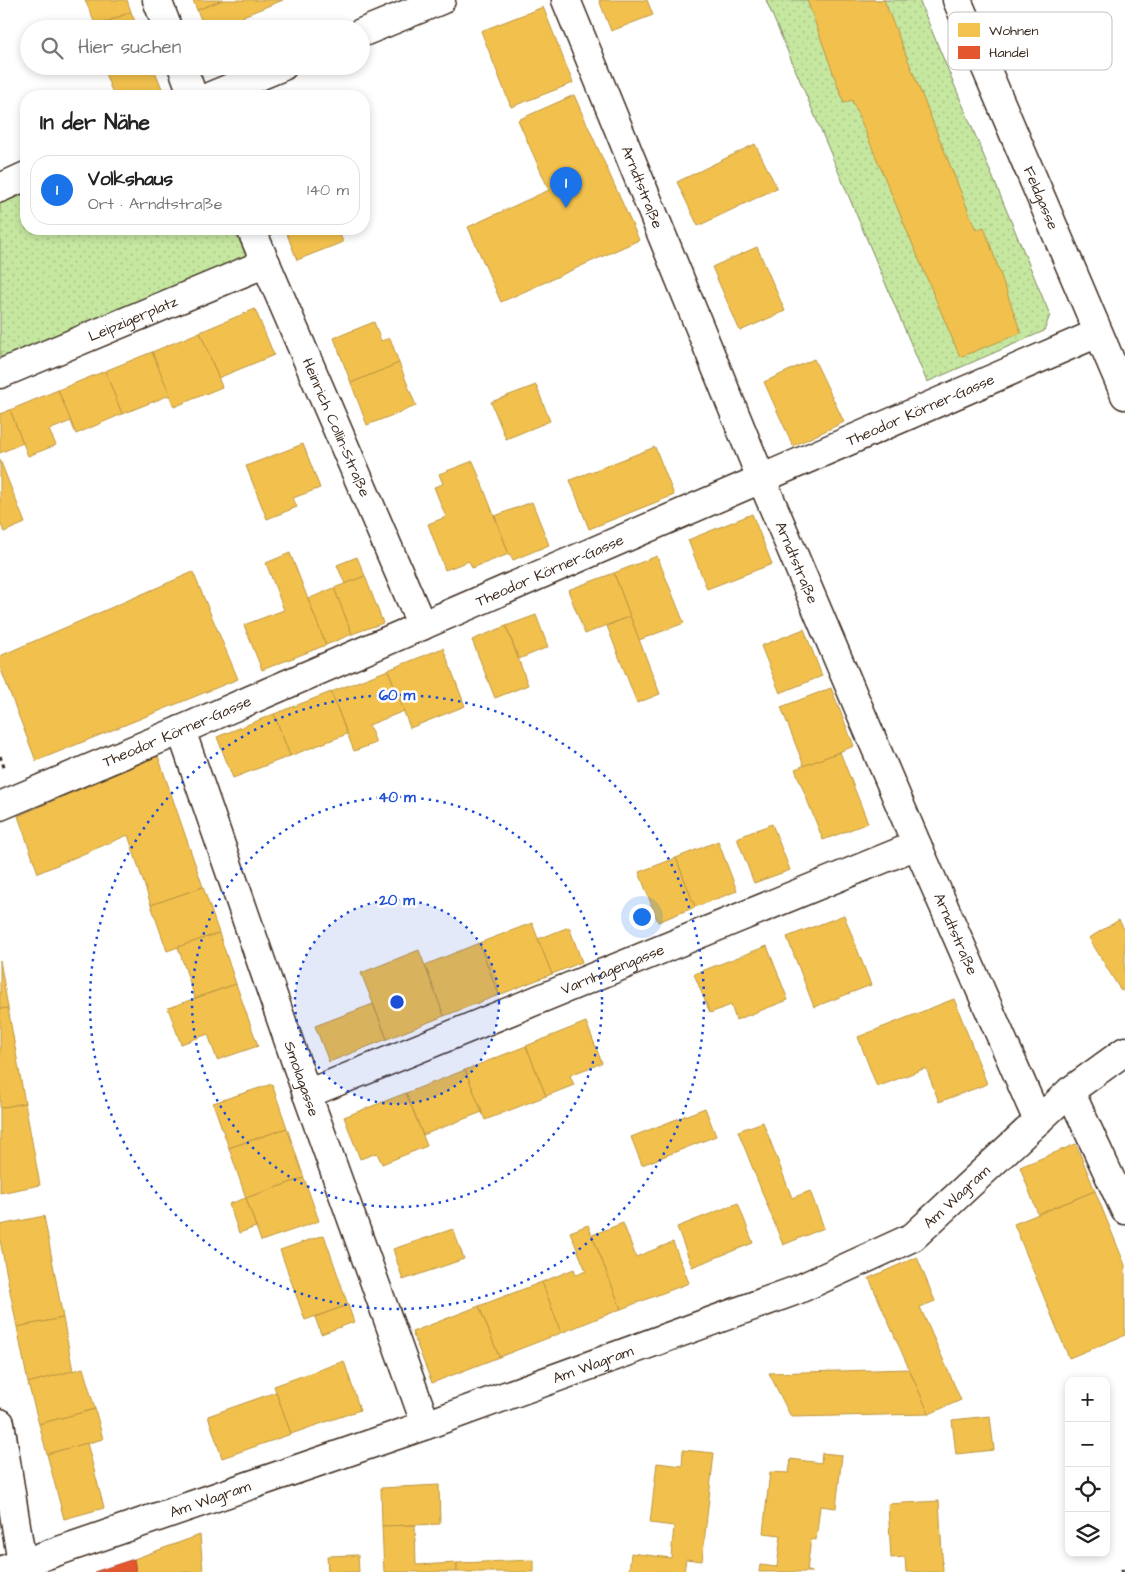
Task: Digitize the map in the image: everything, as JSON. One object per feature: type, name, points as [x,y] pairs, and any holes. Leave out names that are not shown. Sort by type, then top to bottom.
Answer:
[{"type":"street","points":[[157,0],[165,20]]},
{"type":"street","points":[[370,29],[441,0]]},
{"type":"street","name":"Arndtstraße","points":[[566,0],[761,478],[917,845],[1038,1121]]},
{"type":"street","name":"Feldgasse","points":[[957,0],[962,12]]},
{"type":"street","name":"Feldgasse","points":[[987,70],[1125,395]]},
{"type":"street","points":[[185,75],[191,90]]},
{"type":"street","points":[[225,90],[261,75]]},
{"type":"street","points":[[0,188],[20,179]]},
{"type":"street","name":"Heinrich Collin-Straße","points":[[254,235],[422,626]]},
{"type":"street","name":"Leipzigerplatz","points":[[0,374],[266,263]]},
{"type":"street","name":"Theodor Körner-Gasse","points":[[0,806],[181,730],[1098,333]]},
{"type":"street","name":"Smolagasse","points":[[181,730],[307,1094],[426,1425]]},
{"type":"street","name":"Varnhagengasse","points":[[307,1094],[917,845]]},
{"type":"street","name":"Am Wagram","points":[[11,1568],[426,1425],[798,1290],[913,1237],[1070,1091],[1125,1051]]},
{"type":"street","points":[[1070,1091],[1125,1210]]},
{"type":"street","points":[[0,1423],[11,1568]]},
{"type":"path","points":[[1121,1572],[1125,1569]]},
{"type":"green space","points":[[766,0],[919,0],[1050,315],[1044,331],[927,382]]},
{"type":"green space","points":[[20,196],[20,235],[238,235],[248,258],[0,360],[0,204]]},
{"type":"building: Wohnen","points":[[85,0],[127,0],[131,12],[111,20],[93,20]]},
{"type":"building: Wohnen","points":[[193,0],[223,0],[197,10]]},
{"type":"building: Wohnen","points":[[223,0],[283,0],[243,16],[245,20],[201,20],[197,10]]},
{"type":"building: Wohnen","points":[[599,0],[647,0],[653,15],[611,31]]},
{"type":"building: Wohnen","points":[[807,0],[884,0],[976,230],[984,227],[1021,333],[960,357],[852,100],[844,103]]},
{"type":"building: Wohnen","points":[[543,7],[573,83],[511,107],[481,31]]},
{"type":"building: Wohnen","points":[[131,12],[134,20],[111,20]]},
{"type":"building: Wohnen","points":[[106,75],[157,75],[163,90],[112,90]]},
{"type":"building: Wohnen","points":[[574,95],[639,240],[501,302],[468,227],[549,190],[518,120]]},
{"type":"building: Wohnen","points":[[755,144],[777,188],[698,226],[677,182]]},
{"type":"building: Wohnen","points":[[287,235],[340,235],[343,242],[297,260]]},
{"type":"building: Wohnen","points":[[757,247],[785,311],[740,331],[712,267]]},
{"type":"building: Wohnen","points":[[255,309],[274,355],[218,378],[200,332]]},
{"type":"building: Wohnen","points":[[374,322],[381,341],[390,338],[399,363],[351,383],[334,338]]},
{"type":"building: Wohnen","points":[[200,332],[222,387],[174,407],[152,352]]},
{"type":"building: Wohnen","points":[[152,352],[170,395],[122,414],[105,371]]},
{"type":"building: Wohnen","points":[[814,359],[844,422],[793,446],[764,382]]},
{"type":"building: Wohnen","points":[[399,363],[416,406],[367,425],[351,383]]},
{"type":"building: Wohnen","points":[[105,371],[122,414],[76,434],[58,390]]},
{"type":"building: Wohnen","points":[[536,385],[550,421],[506,439],[491,402]]},
{"type":"building: Wohnen","points":[[58,390],[71,421],[49,430],[56,445],[28,456],[10,410]]},
{"type":"building: Wohnen","points":[[10,410],[23,443],[0,453],[0,414]]},
{"type":"building: Wohnen","points":[[303,444],[320,488],[293,498],[297,507],[267,519],[246,466]]},
{"type":"building: Wohnen","points":[[655,447],[674,495],[589,529],[570,480]]},
{"type":"building: Wohnen","points":[[0,460],[25,523],[4,532],[0,522]]},
{"type":"building: Wohnen","points":[[473,461],[509,554],[472,568],[469,561],[445,570],[428,524],[446,517],[434,487],[443,484],[439,474]]},
{"type":"building: Wohnen","points":[[532,502],[549,545],[513,560],[495,516]]},
{"type":"building: Wohnen","points":[[752,514],[772,564],[707,589],[688,540]]},
{"type":"building: Wohnen","points":[[290,553],[326,645],[262,670],[244,625],[284,610],[266,563]]},
{"type":"building: Wohnen","points":[[657,556],[684,623],[639,640],[614,573]]},
{"type":"building: Wohnen","points":[[357,557],[365,576],[345,584],[337,565]]},
{"type":"building: Wohnen","points":[[193,572],[238,679],[36,761],[0,667],[0,656]]},
{"type":"building: Wohnen","points":[[614,573],[630,616],[585,634],[568,590]]},
{"type":"building: Wohnen","points":[[365,576],[383,623],[352,634],[334,588]]},
{"type":"building: Wohnen","points":[[334,588],[352,634],[326,645],[308,599]]},
{"type":"building: Wohnen","points":[[536,615],[548,647],[519,659],[506,626]]},
{"type":"building: Wohnen","points":[[630,616],[660,694],[637,703],[607,626]]},
{"type":"building: Wohnen","points":[[506,626],[528,685],[495,698],[472,640]]},
{"type":"building: Wohnen","points":[[804,629],[822,676],[780,693],[761,646]]},
{"type":"building: Wohnen","points":[[443,648],[465,706],[410,728],[388,670]]},
{"type":"building: Wohnen","points":[[388,670],[404,711],[369,725],[376,743],[354,751],[331,692]]},
{"type":"building: Wohnen","points":[[831,688],[854,746],[804,766],[781,707]]},
{"type":"building: Wohnen","points":[[331,692],[347,734],[290,756],[274,714]]},
{"type":"building: Wohnen","points":[[274,714],[290,756],[233,778],[217,737]]},
{"type":"building: Wohnen","points":[[840,752],[868,823],[823,840],[795,769]]},
{"type":"building: Wohnen","points":[[158,756],[203,887],[151,905],[128,835],[38,873],[18,816]]},
{"type":"building: Wohnen","points":[[772,824],[790,870],[754,883],[737,838]]},
{"type":"building: Wohnen","points":[[718,841],[737,891],[695,907],[676,858]]},
{"type":"building: Wohnen","points":[[676,858],[695,907],[658,922],[639,872]]},
{"type":"building: Wohnen","points":[[203,887],[219,933],[167,951],[151,905]]},
{"type":"building: Wohnen","points":[[844,915],[871,985],[814,1007],[787,937]]},
{"type":"building: Wohnen","points":[[1119,920],[1125,931],[1125,989],[1121,991],[1089,938]]},
{"type":"building: Wohnen","points":[[532,923],[552,974],[499,995],[479,943]]},
{"type":"building: Wohnen","points":[[569,927],[582,962],[552,974],[538,939]]},
{"type":"building: Wohnen","points":[[219,933],[236,984],[195,998],[178,947]]},
{"type":"building: Wohnen","points":[[479,943],[499,995],[444,1016],[425,965]]},
{"type":"building: Wohnen","points":[[767,946],[788,1000],[736,1020],[731,1005],[710,1013],[694,974]]},
{"type":"building: Wohnen","points":[[419,950],[444,1016],[387,1039],[361,973]]},
{"type":"building: Wohnen","points":[[0,960],[8,1008],[0,1009]]},
{"type":"building: Wohnen","points":[[236,984],[258,1046],[217,1060],[208,1034],[181,1044],[168,1008]]},
{"type":"building: Wohnen","points":[[954,999],[987,1084],[939,1102],[926,1068],[877,1087],[858,1037]]},
{"type":"building: Wohnen","points":[[373,1004],[387,1039],[329,1062],[315,1026]]},
{"type":"building: Wohnen","points":[[8,1008],[25,1103],[0,1108],[0,1009]]},
{"type":"building: Wohnen","points":[[586,1022],[602,1063],[570,1075],[574,1085],[546,1096],[526,1046]]},
{"type":"building: Wohnen","points":[[526,1046],[546,1096],[485,1120],[465,1070]]},
{"type":"building: Wohnen","points":[[465,1070],[482,1112],[423,1135],[406,1093]]},
{"type":"building: Wohnen","points":[[272,1084],[287,1128],[229,1148],[213,1103]]},
{"type":"building: Wohnen","points":[[406,1093],[427,1146],[382,1164],[377,1153],[360,1159],[344,1117]]},
{"type":"building: Wohnen","points":[[25,1103],[40,1185],[0,1193],[0,1108]]},
{"type":"building: Wohnen","points":[[705,1108],[716,1136],[642,1165],[631,1137]]},
{"type":"building: Wohnen","points":[[763,1122],[792,1198],[810,1191],[824,1228],[783,1245],[738,1131]]},
{"type":"building: Wohnen","points":[[287,1128],[304,1178],[246,1198],[229,1148]]},
{"type":"building: Wohnen","points":[[1076,1144],[1095,1191],[1038,1214],[1020,1167]]},
{"type":"building: Wohnen","points":[[304,1178],[319,1221],[261,1241],[246,1198]]},
{"type":"building: Wohnen","points":[[1095,1191],[1125,1265],[1125,1335],[1069,1358],[1014,1224]]},
{"type":"building: Wohnen","points":[[246,1198],[256,1227],[239,1233],[229,1204]]},
{"type":"building: Wohnen","points":[[738,1203],[753,1243],[692,1267],[677,1227]]},
{"type":"building: Wohnen","points":[[44,1216],[63,1318],[17,1327],[0,1240],[0,1225]]},
{"type":"building: Wohnen","points":[[623,1223],[636,1257],[673,1242],[689,1283],[621,1309],[592,1235]]},
{"type":"building: Wohnen","points":[[588,1225],[621,1309],[561,1333],[542,1282],[574,1269],[576,1275],[586,1271],[570,1232]]},
{"type":"building: Wohnen","points":[[453,1229],[464,1259],[403,1280],[393,1249]]},
{"type":"building: Wohnen","points":[[324,1235],[348,1305],[305,1320],[280,1250]]},
{"type":"building: Wohnen","points":[[917,1257],[935,1301],[920,1307],[961,1400],[929,1414],[869,1278]]},
{"type":"building: Wohnen","points":[[542,1282],[561,1333],[499,1357],[479,1306]]},
{"type":"building: Wohnen","points":[[348,1305],[354,1322],[321,1334],[315,1317]]},
{"type":"building: Wohnen","points":[[479,1306],[499,1357],[432,1383],[412,1332]]},
{"type":"building: Wohnen","points":[[63,1318],[73,1371],[28,1383],[17,1327]]},
{"type":"building: Wohnen","points":[[344,1361],[360,1410],[291,1434],[274,1386]]},
{"type":"building: Wohnen","points":[[83,1368],[95,1409],[39,1424],[28,1383]]},
{"type":"building: Wohnen","points":[[909,1369],[929,1414],[791,1417],[769,1373]]},
{"type":"building: Wohnen","points":[[276,1392],[291,1434],[222,1458],[208,1416]]},
{"type":"building: Wohnen","points":[[95,1409],[103,1439],[47,1454],[39,1424]]},
{"type":"building: Wohnen","points":[[990,1416],[994,1450],[956,1454],[952,1420]]},
{"type":"building: Wohnen","points":[[87,1443],[104,1508],[64,1519],[47,1454]]},
{"type":"building: Wohnen","points":[[683,1450],[714,1453],[702,1561],[686,1559],[684,1572],[629,1572],[631,1553],[671,1558],[674,1526],[650,1523],[657,1463],[682,1466]]},
{"type":"building: Wohnen","points":[[822,1453],[842,1455],[836,1508],[820,1506],[816,1540],[811,1539],[807,1571],[812,1572],[759,1572],[760,1565],[777,1567],[781,1535],[763,1533],[770,1472],[789,1473],[791,1459],[821,1463]]},
{"type":"building: Wohnen","points":[[439,1485],[440,1524],[382,1526],[381,1488]]},
{"type":"building: Wohnen","points":[[939,1501],[943,1572],[906,1572],[905,1557],[891,1558],[888,1504]]},
{"type":"building: Wohnen","points":[[415,1525],[416,1565],[457,1563],[457,1572],[384,1572],[382,1526]]},
{"type":"building: Wohnen","points":[[200,1535],[203,1572],[136,1572],[134,1559]]},
{"type":"building: Wohnen","points":[[358,1555],[359,1572],[328,1572],[327,1556]]},
{"type":"building: Wohnen","points":[[534,1560],[534,1572],[457,1572],[457,1563]]},
{"type":"building: Handel","points":[[134,1559],[136,1572],[94,1572]]},
{"type":"place","name":"Volkshaus","points":[[566,208]]}]
